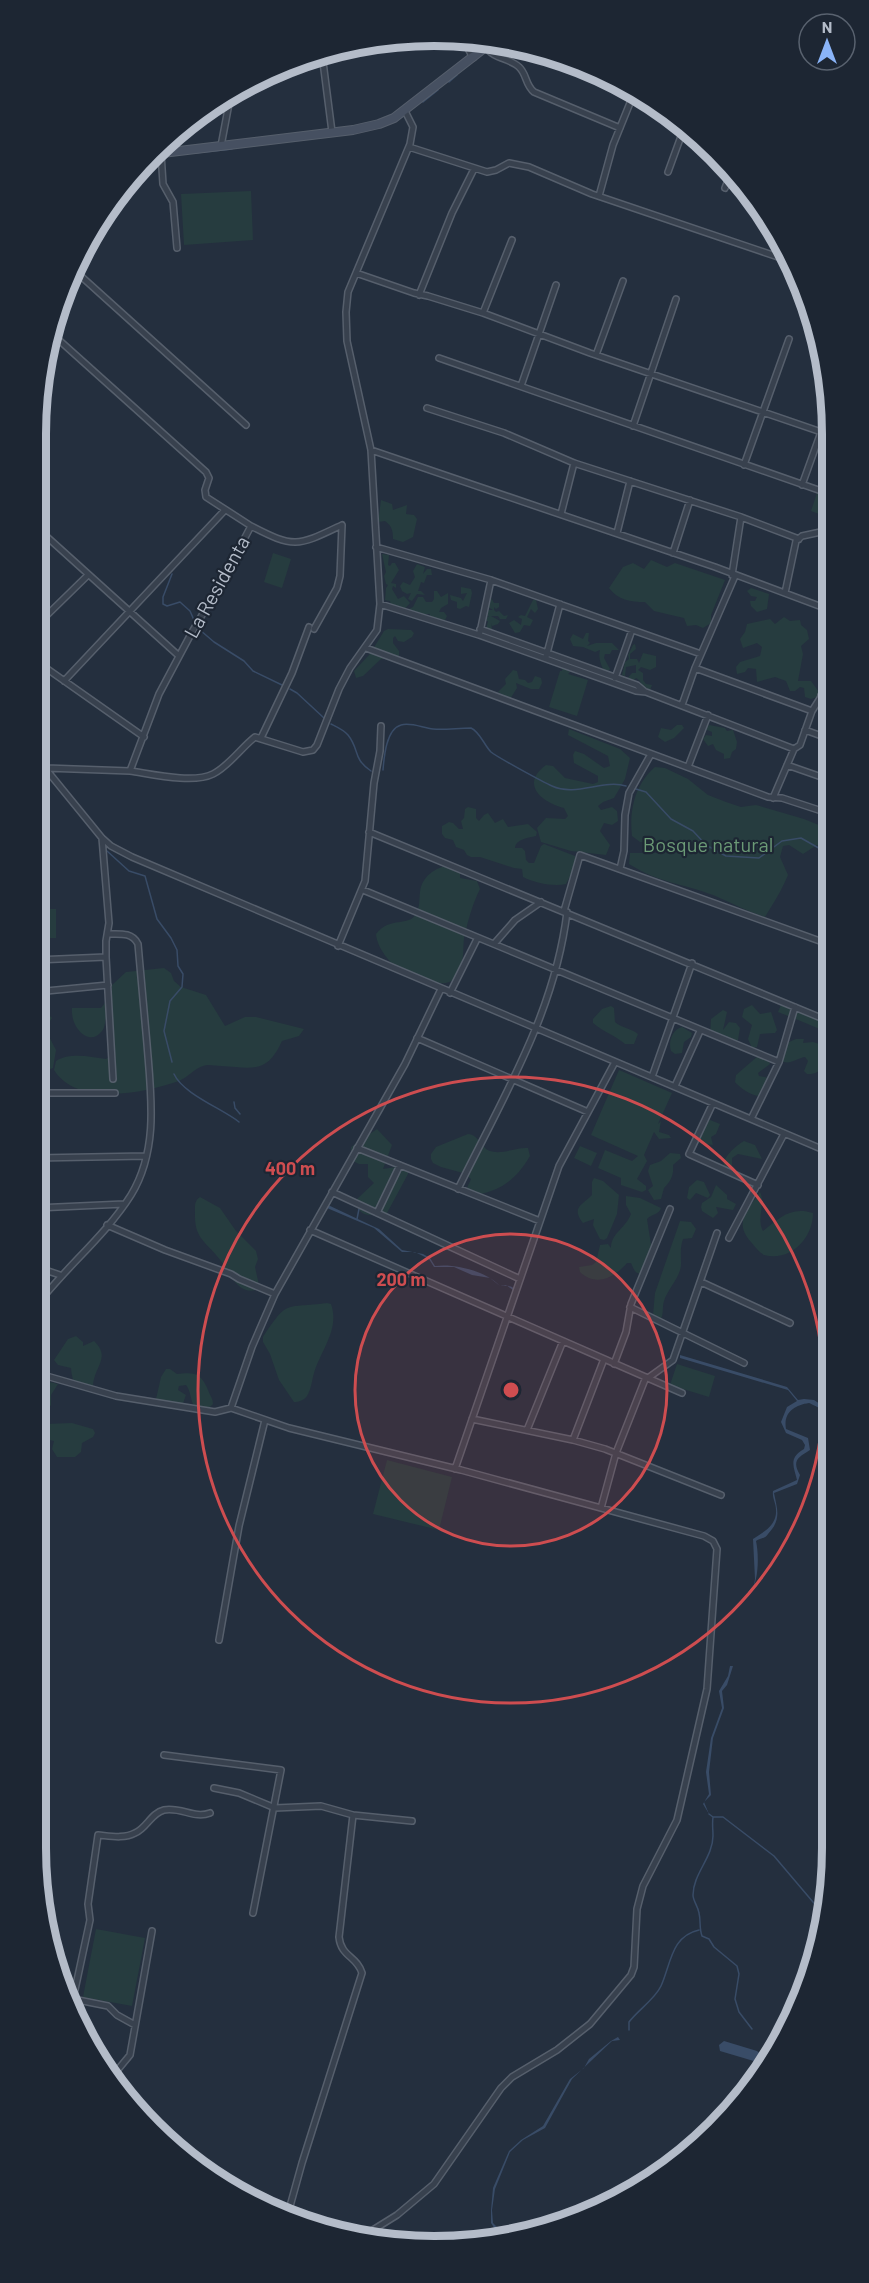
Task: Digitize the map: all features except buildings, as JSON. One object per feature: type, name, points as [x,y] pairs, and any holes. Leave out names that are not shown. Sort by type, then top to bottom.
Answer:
[{"type":"street","points":[[468,48],[473,58]]},
{"type":"street","points":[[169,152],[380,124],[405,111],[483,50]]},
{"type":"street","points":[[490,51],[491,54],[518,65],[534,92],[620,128]]},
{"type":"street","points":[[323,63],[332,132]]},
{"type":"street","points":[[599,196],[631,100]]},
{"type":"street","points":[[222,146],[229,106]]},
{"type":"street","points":[[46,768],[130,771],[170,777],[207,776],[220,770],[255,737],[303,752],[313,750],[322,734],[339,689],[350,668],[377,630],[380,604],[371,450],[346,333],[346,302],[409,147],[413,127],[405,111]]},
{"type":"street","points":[[668,172],[681,136]]},
{"type":"street","points":[[409,147],[474,169],[491,171],[509,163],[517,164],[599,196],[779,257]]},
{"type":"street","points":[[159,162],[163,184],[174,206],[177,248]]},
{"type":"street","points":[[419,294],[452,213],[474,169]]},
{"type":"street","points":[[725,188],[728,181]]},
{"type":"street","points":[[483,313],[512,240]]},
{"type":"street","points":[[356,273],[483,313],[596,355],[821,432],[802,485]]},
{"type":"street","points":[[81,276],[246,425]]},
{"type":"street","points":[[596,355],[623,281]]},
{"type":"street","points":[[521,386],[556,285]]},
{"type":"street","points":[[633,426],[676,299]]},
{"type":"street","points":[[744,465],[789,339]]},
{"type":"street","name":"La Residenta","points":[[59,340],[206,472],[209,478],[205,490],[206,496],[251,526],[222,583],[159,694],[130,771]]},
{"type":"street","points":[[439,358],[822,491]]},
{"type":"street","points":[[427,408],[504,434],[574,463],[741,517],[799,539]]},
{"type":"street","points":[[371,450],[561,514],[822,607]]},
{"type":"street","points":[[561,514],[574,463]]},
{"type":"street","points":[[617,534],[630,481]]},
{"type":"street","points":[[673,553],[690,500]]},
{"type":"street","points":[[64,681],[225,510]]},
{"type":"street","points":[[682,705],[734,575],[741,517]]},
{"type":"street","points":[[251,526],[296,543],[305,542],[342,525],[340,576],[337,588],[311,628],[261,738]]},
{"type":"street","points":[[785,593],[795,545],[802,536],[822,532]]},
{"type":"street","points":[[46,537],[179,656]]},
{"type":"street","points":[[376,547],[491,580],[701,654]]},
{"type":"street","points":[[46,616],[88,575]]},
{"type":"street","points":[[480,632],[491,580]]},
{"type":"street","points":[[380,604],[480,632],[636,691],[646,692],[682,705],[794,749]]},
{"type":"street","points":[[546,656],[560,604]]},
{"type":"street","points":[[615,678],[632,630]]},
{"type":"street","points":[[366,648],[773,798],[782,798],[822,811]]},
{"type":"street","points":[[546,656],[637,685],[646,692]]},
{"type":"street","points":[[46,668],[144,736]]},
{"type":"street","points":[[695,668],[812,711]]},
{"type":"street","points":[[773,798],[794,749],[800,745],[812,711],[821,695]]},
{"type":"street","points":[[688,766],[708,716]]},
{"type":"street","points":[[338,946],[363,890],[381,726]]},
{"type":"street","points":[[805,730],[822,736]]},
{"type":"street","points":[[620,869],[624,851],[625,815],[629,793],[651,754]]},
{"type":"street","points":[[787,765],[822,777]]},
{"type":"street","points":[[46,768],[102,838],[111,846],[132,857],[822,1149]]},
{"type":"street","points":[[369,832],[822,1018]]},
{"type":"street","points":[[102,838],[113,1079]]},
{"type":"street","points":[[458,1189],[537,1028],[562,946],[565,912],[580,855],[822,942]]},
{"type":"street","points":[[363,890],[779,1062]]},
{"type":"street","points":[[494,944],[515,920],[541,902]]},
{"type":"street","points":[[46,1293],[124,1204],[138,1181],[150,1146],[152,1109],[138,944],[136,939],[128,935],[108,934]]},
{"type":"street","points":[[450,993],[477,939]]},
{"type":"street","points":[[46,960],[106,957]]},
{"type":"street","points":[[652,1077],[692,963]]},
{"type":"street","points":[[46,991],[108,985]]},
{"type":"street","points":[[231,1408],[252,1347],[275,1294],[405,1064],[441,989]]},
{"type":"street","points":[[751,1119],[779,1062],[795,1007]]},
{"type":"street","points":[[675,1086],[700,1031]]},
{"type":"street","points":[[417,1038],[588,1112]]},
{"type":"street","points":[[455,1468],[560,1166],[615,1062]]},
{"type":"street","points":[[46,1093],[115,1093]]},
{"type":"street","points":[[713,1103],[689,1154],[758,1185]]},
{"type":"street","points":[[729,1238],[784,1134]]},
{"type":"street","points":[[357,1148],[540,1221]]},
{"type":"street","points":[[46,1158],[146,1156]]},
{"type":"street","points":[[377,1213],[400,1165]]},
{"type":"street","points":[[332,1192],[520,1279]]},
{"type":"street","points":[[46,1208],[124,1204]]},
{"type":"street","points":[[614,1364],[627,1326],[630,1307],[670,1209]]},
{"type":"street","points":[[107,1225],[275,1294]]},
{"type":"street","points":[[310,1230],[682,1393]]},
{"type":"street","points":[[601,1508],[616,1453],[647,1378],[673,1360],[717,1233]]},
{"type":"street","points":[[46,1271],[60,1275]]},
{"type":"street","points":[[700,1282],[790,1323]]},
{"type":"street","points":[[630,1307],[744,1363]]},
{"type":"street","points":[[527,1430],[563,1341]]},
{"type":"street","points":[[573,1440],[604,1359]]},
{"type":"street","points":[[46,1376],[116,1396],[215,1412],[231,1408],[265,1420],[455,1468],[713,1541],[717,1557],[707,1689],[676,1820],[644,1886],[637,1909],[634,1967],[631,1975],[590,2024],[557,2050],[512,2077],[501,2088],[434,2184],[398,2215],[372,2231]]},
{"type":"street","points":[[472,1419],[573,1440],[616,1453],[721,1494]]},
{"type":"street","points":[[219,1640],[239,1526],[265,1420]]},
{"type":"street","points":[[164,1755],[281,1770],[253,1913]]},
{"type":"street","points":[[214,1788],[239,1793],[275,1808],[321,1806],[353,1815],[412,1821]]},
{"type":"street","points":[[74,1993],[90,1920],[88,1904],[98,1835],[126,1836],[137,1833],[156,1813],[164,1810],[182,1810],[199,1816],[210,1813]]},
{"type":"street","points":[[289,2208],[362,1973],[357,1963],[340,1948],[339,1937],[353,1815]]},
{"type":"street","points":[[117,2071],[130,2055],[152,1930]]},
{"type":"street","points":[[77,2000],[108,2006],[117,2015],[135,2025]]},
{"type":"green space","points":[[251,191],[253,240],[184,245],[181,194]]},
{"type":"green space","points":[[817,493],[822,495],[822,515],[811,511]]},
{"type":"green space","points":[[381,500],[392,504],[393,510],[407,505],[406,514],[414,515],[417,519],[413,537],[403,542],[393,539],[389,525],[385,521],[378,522]]},
{"type":"green space","points":[[273,553],[291,559],[282,588],[264,582]]},
{"type":"green space","points":[[382,554],[389,555],[388,565],[395,563],[399,570],[391,583],[396,584],[396,588],[393,586],[392,589],[398,599],[404,596],[410,603],[402,612],[391,606],[390,601],[385,600],[388,585],[384,576],[386,572]]},
{"type":"green space","points":[[651,560],[667,567],[675,563],[725,580],[711,615],[711,623],[703,628],[696,625],[687,626],[684,618],[654,611],[645,602],[625,600],[609,588],[623,567],[633,563],[644,569]]},
{"type":"green space","points":[[417,564],[425,567],[423,574],[427,569],[431,569],[432,575],[427,575],[424,583],[421,582],[418,591],[425,595],[417,594],[412,601],[408,599],[411,593],[407,594],[402,591],[400,586],[403,582],[410,585],[415,577],[413,571]]},
{"type":"green space","points":[[461,587],[471,589],[472,593],[469,607],[460,609],[457,608],[457,602],[451,600],[450,595],[461,598],[463,601],[467,593],[461,594]]},
{"type":"green space","points":[[751,588],[769,594],[767,609],[757,612],[751,606],[750,601],[755,601],[757,597],[751,596],[747,591]]},
{"type":"green space","points":[[434,591],[437,591],[441,597],[448,593],[448,604],[439,612],[444,612],[447,616],[445,620],[434,623],[434,618],[430,618],[430,614],[425,614],[426,618],[418,616],[413,619],[405,611],[413,607],[418,597],[423,597],[426,602],[432,602]]},
{"type":"green space","points":[[491,598],[494,603],[499,603],[499,607],[496,609],[494,607],[496,612],[499,611],[504,616],[508,615],[506,619],[491,616],[500,621],[492,626],[491,623],[492,629],[486,630],[488,621],[485,621],[486,617],[489,617],[488,610],[493,610],[488,607]]},
{"type":"green space","points":[[533,600],[536,600],[538,609],[535,613],[531,609],[527,617],[533,620],[530,626],[524,625],[520,632],[515,633],[509,623],[514,620],[521,625],[522,619],[518,617],[525,616]]},
{"type":"green space","points":[[784,617],[790,621],[800,620],[801,625],[807,630],[809,639],[801,646],[803,654],[798,681],[811,681],[819,692],[817,697],[811,699],[805,697],[804,688],[800,687],[795,691],[790,691],[786,681],[775,677],[757,682],[756,669],[748,668],[745,672],[737,674],[736,667],[740,662],[760,656],[762,647],[757,643],[743,648],[740,639],[747,624],[770,619],[775,624]]},
{"type":"green space","points":[[388,629],[411,630],[414,633],[404,642],[398,641],[395,636],[393,638],[393,643],[399,651],[399,657],[381,659],[363,676],[356,678],[354,671],[370,654],[384,631]]},
{"type":"green space","points":[[586,633],[589,633],[590,643],[587,646],[596,643],[612,643],[619,650],[612,650],[610,654],[605,654],[604,658],[610,669],[606,673],[600,662],[600,650],[595,652],[573,646],[570,639],[573,634],[583,639]]},
{"type":"green space","points":[[635,644],[636,649],[630,654],[630,659],[637,659],[639,663],[643,653],[656,656],[656,667],[650,670],[641,667],[638,670],[643,673],[643,680],[646,684],[652,685],[650,690],[643,688],[636,678],[631,683],[626,680],[632,673],[636,673],[636,665],[626,667],[625,676],[622,675],[625,662],[629,659],[628,655]]},
{"type":"green space","points":[[551,658],[592,673],[569,668],[568,674],[588,680],[577,716],[549,707],[560,671],[565,666]]},
{"type":"green space","points":[[513,670],[517,671],[519,679],[528,683],[532,682],[535,676],[541,678],[542,683],[539,689],[531,689],[516,683],[517,688],[510,699],[498,692],[506,684],[505,679]]},
{"type":"green space","points":[[677,725],[682,725],[684,728],[674,738],[665,742],[658,737],[661,728],[671,730]]},
{"type":"green space","points":[[709,725],[725,728],[727,731],[733,730],[737,742],[736,749],[730,758],[724,759],[724,754],[716,750],[713,744],[708,746],[703,739],[706,735],[712,736],[712,732],[705,729]]},
{"type":"green space","name":"Bosque natural","points":[[569,729],[620,749],[630,758],[625,779],[614,798],[598,806],[601,810],[612,807],[617,811],[618,821],[612,825],[604,823],[600,831],[610,845],[606,855],[571,851],[541,842],[537,828],[546,818],[565,819],[568,816],[564,808],[541,797],[534,785],[538,772],[546,765],[553,766],[565,778],[593,784],[598,782],[598,776],[574,763],[575,751],[584,754],[604,768],[610,766],[608,756],[568,735]]},
{"type":"green space","name":"Bosque natural","points":[[655,767],[665,768],[688,779],[708,795],[726,802],[741,807],[756,805],[822,826],[822,846],[817,845],[803,854],[789,845],[783,846],[780,857],[788,875],[765,917],[713,895],[650,875],[629,864],[630,853],[657,853],[657,847],[652,842],[640,842],[632,836],[635,798],[648,774]]},
{"type":"green space","points":[[468,807],[476,809],[476,818],[479,821],[488,813],[495,823],[503,819],[508,827],[528,824],[537,832],[536,836],[520,841],[515,848],[522,848],[525,851],[526,860],[529,863],[534,863],[544,844],[575,856],[575,866],[566,884],[550,885],[533,881],[523,877],[522,869],[480,857],[471,857],[464,850],[456,847],[453,840],[445,838],[442,834],[442,826],[449,822],[463,829],[461,821]]},
{"type":"green space","points":[[449,865],[460,870],[460,878],[477,881],[480,889],[467,925],[462,963],[458,974],[450,982],[439,983],[397,968],[382,950],[376,934],[387,925],[413,918],[418,909],[423,881],[434,871]]},
{"type":"green space","points":[[46,909],[56,909],[56,938],[46,938]]},
{"type":"green space","points":[[164,968],[171,973],[174,981],[181,987],[206,995],[225,1026],[245,1017],[256,1017],[304,1029],[299,1036],[282,1041],[271,1059],[258,1067],[205,1065],[179,1081],[131,1093],[95,1093],[78,1089],[65,1082],[54,1070],[56,1061],[74,1056],[106,1059],[114,1054],[113,1036],[106,1017],[102,1031],[97,1036],[86,1036],[81,1033],[74,1022],[72,1008],[101,1008],[112,994],[112,985],[126,972]]},
{"type":"green space","points":[[752,1005],[760,1014],[771,1012],[777,1030],[775,1033],[760,1034],[757,1047],[752,1048],[748,1039],[752,1025],[742,1017],[744,1009]]},
{"type":"green space","points":[[781,1005],[822,1021],[822,1030],[778,1012]]},
{"type":"green space","points":[[611,1006],[614,1008],[615,1022],[638,1034],[634,1044],[625,1044],[593,1023],[593,1019],[602,1009]]},
{"type":"green space","points":[[723,1010],[727,1012],[723,1030],[729,1022],[736,1023],[740,1028],[738,1040],[730,1045],[710,1037],[711,1019]]},
{"type":"green space","points":[[46,1014],[52,1018],[46,1027]]},
{"type":"green space","points":[[682,1027],[692,1033],[691,1037],[684,1042],[682,1053],[675,1054],[670,1048],[671,1040],[673,1033]]},
{"type":"green space","points":[[46,1031],[56,1050],[53,1068],[46,1071],[46,1050],[49,1047],[46,1045]]},
{"type":"green space","points":[[804,1039],[803,1043],[813,1042],[822,1045],[822,1068],[820,1070],[807,1074],[804,1071],[808,1061],[805,1057],[788,1062],[778,1059],[777,1052],[789,1042]]},
{"type":"green space","points":[[758,1056],[766,1056],[770,1064],[758,1073],[759,1076],[769,1078],[763,1096],[744,1090],[735,1082],[736,1075]]},
{"type":"green space","points":[[619,1070],[672,1093],[658,1124],[661,1121],[659,1132],[671,1138],[659,1139],[654,1132],[644,1155],[647,1161],[637,1179],[646,1186],[646,1190],[642,1192],[621,1185],[621,1178],[598,1168],[605,1150],[632,1161],[638,1156],[591,1135]]},
{"type":"green space","points":[[710,1120],[720,1124],[716,1134],[711,1137],[713,1145],[691,1142],[695,1134],[701,1132],[703,1126]]},
{"type":"green space","points":[[377,1129],[392,1145],[383,1169],[396,1167],[408,1169],[408,1174],[387,1213],[366,1215],[360,1210],[357,1199],[374,1183],[368,1177],[368,1164],[359,1164],[351,1160],[351,1147]]},
{"type":"green space","points":[[468,1134],[475,1137],[490,1151],[528,1148],[530,1156],[519,1172],[499,1188],[471,1196],[466,1190],[471,1179],[463,1173],[433,1163],[431,1159],[431,1154],[436,1147]]},
{"type":"green space","points":[[744,1141],[755,1145],[762,1159],[738,1154],[732,1158],[732,1165],[728,1168],[723,1166],[730,1152]]},
{"type":"green space","points":[[580,1146],[597,1153],[591,1166],[574,1158]]},
{"type":"green space","points":[[670,1153],[680,1154],[681,1158],[673,1165],[672,1178],[664,1188],[661,1199],[654,1200],[648,1190],[653,1186],[648,1171],[650,1165],[661,1161]]},
{"type":"green space","points":[[594,1178],[603,1181],[619,1195],[617,1214],[604,1240],[600,1239],[593,1225],[594,1219],[583,1223],[578,1213],[580,1206],[592,1195]]},
{"type":"green space","points":[[697,1180],[704,1182],[710,1195],[708,1198],[696,1193],[690,1200],[687,1198],[689,1187]]},
{"type":"green space","points":[[716,1185],[727,1195],[727,1199],[736,1204],[733,1210],[716,1207],[718,1213],[713,1218],[702,1211],[701,1207],[702,1203],[711,1197]]},
{"type":"green space","points":[[760,1192],[762,1201],[760,1221],[763,1231],[786,1214],[798,1211],[813,1213],[805,1239],[799,1246],[783,1255],[764,1255],[756,1248],[743,1228],[744,1216]]},
{"type":"green space","points":[[626,1196],[640,1198],[661,1208],[659,1212],[647,1219],[652,1251],[643,1274],[636,1272],[631,1263],[627,1263],[605,1279],[586,1277],[580,1272],[579,1267],[596,1262],[600,1245],[608,1244],[611,1248],[613,1238],[629,1219],[631,1214],[626,1205]]},
{"type":"green space","points":[[200,1197],[220,1208],[236,1231],[256,1251],[258,1259],[255,1267],[258,1289],[251,1291],[240,1287],[202,1240],[195,1222],[196,1202]]},
{"type":"green space","points":[[680,1221],[691,1222],[696,1229],[692,1238],[683,1239],[681,1267],[664,1301],[661,1319],[653,1315],[655,1293]]},
{"type":"green space","points":[[331,1304],[333,1313],[331,1331],[317,1364],[308,1394],[303,1400],[294,1402],[279,1380],[263,1337],[283,1311],[295,1306]]},
{"type":"green space","points":[[76,1336],[83,1342],[83,1346],[94,1341],[101,1353],[102,1358],[93,1387],[89,1390],[84,1390],[75,1384],[71,1368],[58,1365],[54,1360],[68,1339]]},
{"type":"green space","points":[[677,1364],[715,1376],[709,1397],[670,1385]]},
{"type":"green space","points":[[166,1369],[177,1374],[188,1373],[200,1377],[213,1404],[207,1410],[195,1408],[186,1385],[179,1386],[178,1390],[186,1395],[181,1409],[170,1409],[161,1404],[156,1399],[161,1377]]},
{"type":"green space","points":[[46,1381],[58,1384],[51,1395],[51,1405],[46,1411]]},
{"type":"green space","points":[[72,1423],[93,1429],[95,1433],[93,1437],[82,1443],[81,1452],[75,1457],[57,1457],[52,1449],[54,1441],[46,1439],[46,1424]]},
{"type":"green space","points":[[387,1460],[452,1477],[439,1530],[373,1514]]},
{"type":"green space","points":[[96,1929],[145,1938],[132,2006],[83,1997]]},
{"type":"water","points":[[328,1205],[379,1229],[402,1250],[412,1252],[402,1252],[374,1228],[327,1208]]},
{"type":"water","points":[[417,1253],[430,1258],[435,1266],[460,1267],[489,1278],[472,1275],[454,1267],[434,1267],[429,1259]]},
{"type":"water","points":[[680,1355],[787,1387],[798,1400],[814,1400],[822,1405],[822,1410],[809,1403],[799,1406],[791,1410],[786,1418],[786,1429],[808,1438],[810,1450],[797,1460],[796,1466],[800,1475],[797,1484],[774,1493],[777,1519],[767,1536],[756,1541],[758,1560],[754,1585],[753,1539],[769,1528],[776,1516],[773,1491],[797,1480],[794,1459],[805,1445],[802,1440],[786,1433],[781,1422],[787,1407],[797,1401],[788,1390],[680,1358]]},
{"type":"water","points":[[730,1666],[733,1666],[727,1685],[722,1691],[724,1708],[713,1738],[709,1772],[711,1795],[705,1801],[709,1794],[706,1772],[711,1738],[722,1708],[719,1691],[728,1676]]},
{"type":"water","points":[[618,2037],[620,2040],[612,2041],[584,2067],[589,2059],[611,2041]]},
{"type":"water","points":[[724,2041],[757,2051],[762,2056],[757,2062],[720,2051],[719,2045]]},
{"type":"water","points":[[582,2070],[572,2079],[545,2128],[523,2140],[510,2152],[495,2189],[493,2223],[501,2231],[496,2231],[491,2223],[493,2188],[509,2151],[521,2140],[543,2126],[570,2079]]},
{"type":"waterway","points":[[449,82],[457,75]]},
{"type":"waterway","points":[[423,102],[438,90]]},
{"type":"waterway","points":[[195,153],[232,149]]},
{"type":"waterway","points":[[172,574],[163,597],[163,604],[167,606],[180,602],[190,611],[194,620]]},
{"type":"waterway","points":[[200,630],[244,661],[253,671],[282,685]]},
{"type":"waterway","points":[[290,689],[324,718]]},
{"type":"waterway","points":[[331,724],[348,735],[361,762],[371,771]]},
{"type":"waterway","points":[[383,770],[389,738],[392,732],[401,725],[438,729],[471,728],[477,732],[491,752],[552,786],[570,790],[617,784],[626,786]]},
{"type":"waterway","points":[[636,789],[646,792],[671,819],[693,831],[706,845],[726,856],[759,858],[782,841],[801,838],[822,850]]},
{"type":"waterway","points":[[107,851],[129,871],[145,876],[157,919],[177,950],[178,966],[183,974],[182,987],[170,1001],[164,1031],[172,1062]]},
{"type":"waterway","points":[[174,1074],[194,1095],[239,1122]]},
{"type":"waterway","points":[[234,1102],[240,1114]]},
{"type":"waterway","points":[[357,1219],[359,1209]]},
{"type":"waterway","points":[[709,1814],[713,1817],[712,1844],[696,1880],[693,1897],[698,1910],[702,1936],[709,1939],[714,1947],[737,1966],[739,1974],[735,1999],[739,2012],[752,2029]]},
{"type":"waterway","points":[[713,1817],[723,1817],[774,1856],[818,1907]]},
{"type":"waterway","points":[[629,2030],[629,2022],[661,1986],[677,1945],[690,1933],[699,1930]]}]
